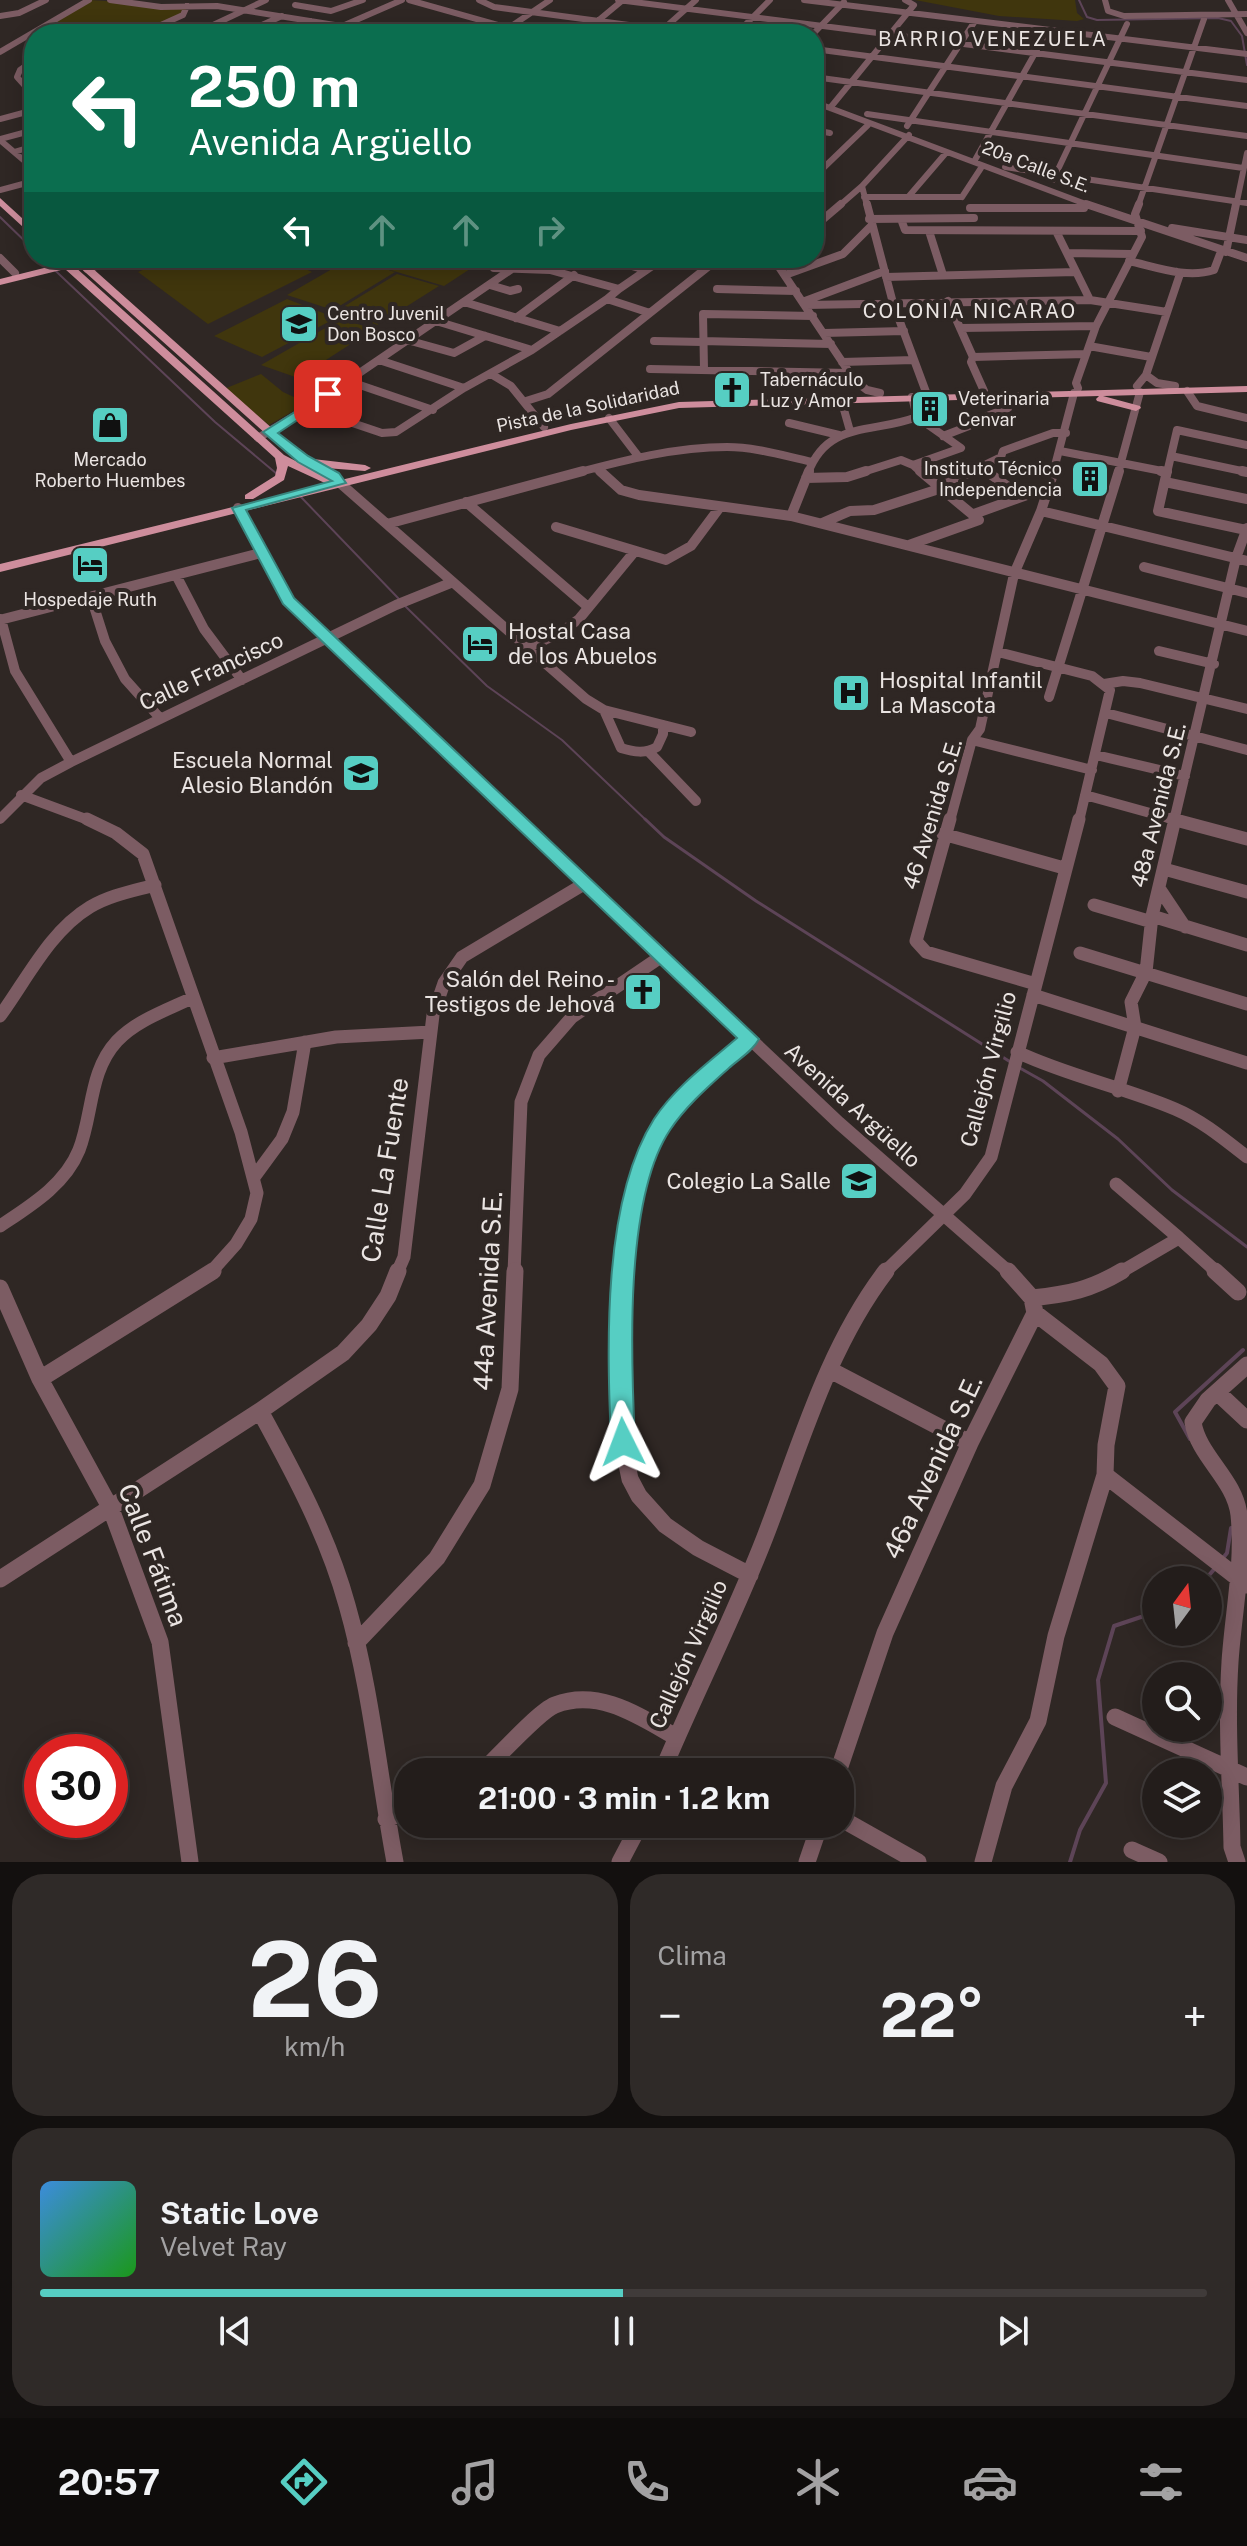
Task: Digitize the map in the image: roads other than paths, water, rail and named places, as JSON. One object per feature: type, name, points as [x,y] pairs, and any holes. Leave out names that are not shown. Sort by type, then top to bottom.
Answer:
[{"type":"main road","points":[[0,190],[24,213]]},
{"type":"main road","points":[[0,201],[24,224]]},
{"type":"main road","points":[[0,279],[40,268]]},
{"type":"main road","points":[[0,279],[44,268]]},
{"type":"main road","points":[[70,268],[270,432],[337,480]]},
{"type":"main road","points":[[70,268],[280,457],[321,479]]},
{"type":"main road","name":"Pista de la Solidaridad","points":[[1139,389],[1187,391],[1245,385]]},
{"type":"main road","name":"Pista de la Solidaridad","points":[[337,480],[365,468],[661,401],[1004,395],[1245,385]]},
{"type":"main road","points":[[1077,392],[1136,408]]},
{"type":"main road","name":"Pista de la Solidaridad","points":[[0,568],[337,480],[679,405],[880,393],[1077,392]]},
{"type":"main road","points":[[249,497],[280,478],[283,468],[280,457]]},
{"type":"main road","points":[[308,462],[365,468]]},
{"type":"main road","points":[[0,557],[321,479],[337,480]]},
{"type":"street","points":[[0,16],[19,13],[46,0]]},
{"type":"street","points":[[48,24],[89,0]]},
{"type":"street","points":[[110,0],[161,7],[217,6],[329,24]]},
{"type":"street","points":[[217,24],[266,0]]},
{"type":"street","points":[[305,0],[295,5],[331,11],[363,0]]},
{"type":"street","points":[[335,0],[355,3]]},
{"type":"street","points":[[346,24],[402,0]]},
{"type":"street","points":[[409,0],[495,24]]},
{"type":"street","points":[[479,0],[485,5],[615,24]]},
{"type":"street","points":[[515,24],[550,0]]},
{"type":"street","points":[[594,24],[621,0],[805,24]]},
{"type":"street","points":[[669,24],[696,0]]},
{"type":"street","points":[[746,24],[770,0]]},
{"type":"street","points":[[804,0],[844,2],[909,13],[1245,54]]},
{"type":"street","points":[[833,105],[909,13],[914,5],[905,0]]},
{"type":"street","points":[[1105,0],[1107,10],[1116,14],[1245,13]]},
{"type":"street","points":[[1228,0],[1247,33]]},
{"type":"street","points":[[822,24],[844,2]]},
{"type":"street","points":[[163,24],[183,15],[187,6]]},
{"type":"street","points":[[264,24],[282,16]]},
{"type":"street","points":[[1077,392],[1076,383],[1096,326],[1142,237],[1138,223],[1144,187],[1204,19]]},
{"type":"street","points":[[305,24],[311,21]]},
{"type":"street","points":[[824,217],[862,186],[906,135],[911,120],[975,21]]},
{"type":"street","points":[[1044,187],[1051,184],[1072,143],[1127,24]]},
{"type":"street","points":[[824,26],[1246,80]]},
{"type":"street","points":[[975,160],[1048,30]]},
{"type":"street","points":[[0,52],[24,38]]},
{"type":"street","points":[[824,50],[1247,106]]},
{"type":"street","points":[[24,67],[17,77],[24,85]]},
{"type":"street","points":[[824,78],[1247,136]]},
{"type":"street","name":"20a Calle S.E.","points":[[824,106],[833,105],[844,112],[1138,223],[1247,260]]},
{"type":"street","name":"20a Calle S.E.","points":[[824,109],[906,135],[945,154],[1084,208],[1138,223]]},
{"type":"street","points":[[844,112],[1243,168]]},
{"type":"street","points":[[0,119],[24,113]]},
{"type":"street","points":[[824,167],[868,125]]},
{"type":"street","points":[[824,132],[830,133]]},
{"type":"street","points":[[0,140],[24,133]]},
{"type":"street","points":[[0,140],[24,159]]},
{"type":"street","points":[[14,152],[24,149]]},
{"type":"street","points":[[959,154],[980,152]]},
{"type":"street","points":[[1067,253],[1131,258],[1177,272],[1212,272],[1223,253],[1247,153]]},
{"type":"street","points":[[909,196],[945,154]]},
{"type":"street","points":[[962,197],[981,168]]},
{"type":"street","points":[[994,168],[1056,174],[1247,203]]},
{"type":"street","points":[[0,190],[24,184]]},
{"type":"street","points":[[862,186],[893,303],[926,392]]},
{"type":"street","points":[[864,197],[962,197]]},
{"type":"street","points":[[962,197],[980,230]]},
{"type":"street","points":[[970,208],[1084,208]]},
{"type":"street","points":[[1051,210],[1067,253],[1090,300]]},
{"type":"street","points":[[824,261],[843,254],[870,222],[974,218]]},
{"type":"street","points":[[901,219],[905,230],[929,231],[1058,231],[1138,223]]},
{"type":"street","points":[[1172,228],[1247,240]]},
{"type":"street","points":[[929,231],[943,275]]},
{"type":"street","points":[[0,258],[15,273]]},
{"type":"street","points":[[494,268],[550,270],[619,289]]},
{"type":"street","points":[[639,268],[646,270]]},
{"type":"street","points":[[526,401],[548,394],[706,268]]},
{"type":"street","points":[[780,268],[852,377],[867,390],[880,393]]},
{"type":"street","points":[[785,275],[804,268]]},
{"type":"street","points":[[258,438],[308,408],[514,269]]},
{"type":"street","points":[[308,408],[388,434],[396,432],[464,388],[532,350],[646,270]]},
{"type":"street","points":[[805,304],[885,274],[1076,272]]},
{"type":"street","points":[[1049,697],[1104,525],[1139,389],[1180,274],[1177,272]]},
{"type":"street","points":[[997,274],[1006,301]]},
{"type":"street","points":[[516,318],[574,275]]},
{"type":"street","points":[[490,285],[510,291],[518,289]]},
{"type":"street","points":[[717,289],[796,291]]},
{"type":"street","points":[[607,299],[650,313]]},
{"type":"street","points":[[805,304],[1090,300],[1167,312]]},
{"type":"street","points":[[948,301],[973,357],[971,362],[984,391]]},
{"type":"street","points":[[464,302],[560,331]]},
{"type":"street","points":[[704,369],[703,314],[813,316]]},
{"type":"street","points":[[436,321],[532,350]]},
{"type":"street","points":[[960,328],[1096,326]]},
{"type":"street","points":[[824,333],[904,331]]},
{"type":"street","points":[[407,340],[454,353],[485,336]]},
{"type":"street","points":[[654,341],[831,344]]},
{"type":"street","points":[[973,357],[1088,350],[1151,357]]},
{"type":"street","points":[[379,360],[464,388]]},
{"type":"street","points":[[842,362],[914,360]]},
{"type":"street","points":[[650,369],[852,377]]},
{"type":"street","points":[[491,374],[504,380],[526,401],[544,427]]},
{"type":"street","points":[[1146,375],[1157,383],[1175,386]]},
{"type":"street","points":[[850,431],[841,397],[853,389],[852,377]]},
{"type":"street","points":[[348,381],[433,410]]},
{"type":"street","points":[[1187,391],[1197,406],[1247,418]]},
{"type":"street","name":"46 Avenida S.E.","points":[[1034,990],[919,947],[916,941],[943,834],[972,740],[980,729],[998,652],[995,647],[1014,574],[1041,511],[1077,392]]},
{"type":"street","points":[[943,436],[1008,408],[1004,395]]},
{"type":"street","points":[[912,397],[917,417],[961,448],[913,465]]},
{"type":"street","points":[[791,516],[812,462],[830,439],[850,431],[893,426],[917,417]]},
{"type":"street","points":[[609,418],[638,456]]},
{"type":"street","points":[[789,423],[839,435]]},
{"type":"street","points":[[1247,445],[1177,430],[1158,511],[1247,529]]},
{"type":"street","points":[[822,523],[850,511],[874,510],[940,486],[982,468],[1001,457],[1003,451],[1053,433],[1066,433]]},
{"type":"street","points":[[387,524],[638,456],[727,447],[759,450],[812,462]]},
{"type":"street","points":[[1060,451],[1167,472]]},
{"type":"street","points":[[1171,456],[1247,472]]},
{"type":"street","points":[[806,478],[847,477],[901,460],[913,465],[979,518],[909,545]]},
{"type":"street","points":[[597,468],[621,490],[791,516],[1247,631]]},
{"type":"street","points":[[982,468],[1021,496]]},
{"type":"street","points":[[337,480],[586,699],[604,710],[691,732]]},
{"type":"street","points":[[1165,482],[1247,499]]},
{"type":"street","points":[[974,514],[1049,487]]},
{"type":"street","points":[[466,502],[588,607]]},
{"type":"street","points":[[556,527],[666,560],[679,558],[720,507]]},
{"type":"street","name":"Avenida Argüello","points":[[238,508],[288,601],[839,1123],[946,1215]]},
{"type":"street","points":[[1041,511],[1242,559]]},
{"type":"street","name":"48a Avenida S.E.","points":[[1118,1091],[1135,1027],[1131,1002],[1146,972],[1159,888],[1229,590],[1242,559],[1247,529]]},
{"type":"street","points":[[527,648],[560,633],[579,619],[635,551]]},
{"type":"street","points":[[71,762],[15,671],[0,620],[261,553]]},
{"type":"street","points":[[1144,567],[1247,593]]},
{"type":"street","points":[[176,575],[204,629],[242,680]]},
{"type":"street","name":"Calle Francisco","points":[[0,819],[41,778],[71,762],[396,605],[453,582]]},
{"type":"street","points":[[576,596],[598,593]]},
{"type":"street","points":[[91,597],[105,641],[125,679],[159,717]]},
{"type":"street","points":[[1159,651],[1214,664]]},
{"type":"street","points":[[998,652],[1092,676],[1104,684],[1123,681],[1247,709]]},
{"type":"street","name":"Callejón Virgilio","points":[[668,1758],[750,1575],[832,1371],[873,1288],[891,1264],[946,1215],[979,1180],[991,1157],[1064,868],[1096,755],[1110,690],[1104,684]]},
{"type":"street","points":[[604,710],[621,748],[650,753],[696,801]]},
{"type":"street","points":[[1106,713],[1247,750]]},
{"type":"street","points":[[650,753],[664,737],[663,725]]},
{"type":"street","points":[[972,740],[1092,770]]},
{"type":"street","points":[[1096,755],[1185,776]]},
{"type":"street","points":[[21,795],[125,836],[143,854],[255,1176],[257,1193],[251,1219],[236,1244],[212,1272],[40,1379]]},
{"type":"street","points":[[1085,795],[1247,839]]},
{"type":"street","points":[[943,834],[1064,868]]},
{"type":"street","points":[[1164,869],[1247,892]]},
{"type":"street","name":"Calle La Fuente","points":[[0,1579],[260,1411],[343,1353],[369,1325],[388,1296],[404,1257],[433,1015],[444,983],[462,957],[584,884]]},
{"type":"street","points":[[0,1016],[69,923],[89,907],[116,895],[155,885]]},
{"type":"street","points":[[1159,888],[1185,927]]},
{"type":"street","points":[[1094,905],[1247,945]]},
{"type":"street","points":[[1080,953],[1247,1004]]},
{"type":"street","name":"44a Avenida S.E.","points":[[356,1643],[437,1558],[482,1485],[510,1389],[521,1102],[539,1055],[572,1017],[662,956]]},
{"type":"street","points":[[1034,990],[1247,1063]]},
{"type":"street","points":[[0,1226],[48,1194],[72,1165],[96,1079],[115,1043],[131,1029],[192,998]]},
{"type":"street","points":[[213,1058],[336,1037],[431,1032]]},
{"type":"street","points":[[750,1039],[690,1091],[661,1126],[643,1166],[629,1219],[619,1355],[623,1442],[630,1479],[657,1519],[689,1544],[750,1575]]},
{"type":"street","points":[[255,1176],[282,1139],[293,1112],[305,1042]]},
{"type":"street","points":[[1015,1060],[1044,1066],[1190,1117],[1247,1157]]},
{"type":"street","points":[[1116,1184],[1238,1292]]},
{"type":"street","points":[[946,1215],[1019,1281],[1034,1306],[1101,1364],[1117,1386],[1106,1445],[1105,1475],[1056,1636],[1038,1721],[1004,1786],[983,1862]]},
{"type":"street","points":[[1034,1306],[1097,1286],[1179,1238]]},
{"type":"street","name":"Calle Fátima","points":[[0,1288],[40,1379],[111,1509],[160,1642],[190,1862]]},
{"type":"street","name":"46a Avenida S.E.","points":[[843,1758],[885,1633],[1034,1306]]},
{"type":"street","points":[[1237,1862],[1232,1847],[1240,1773],[1230,1668],[1242,1582],[1238,1501],[1225,1474],[1193,1432],[1193,1421],[1201,1409],[1247,1365]]},
{"type":"street","points":[[832,1371],[970,1443]]},
{"type":"street","points":[[1218,1393],[1247,1420]]},
{"type":"street","points":[[260,1411],[305,1495],[337,1571],[356,1643],[395,1862]]},
{"type":"street","points":[[1105,1475],[1242,1582]]},
{"type":"street","points":[[497,1758],[553,1705],[591,1699],[620,1706],[676,1737]]},
{"type":"street","points":[[1115,1717],[1240,1773]]},
{"type":"street","points":[[386,1819],[394,1816]]},
{"type":"street","points":[[854,1826],[918,1862]]},
{"type":"street","points":[[620,1862],[633,1838]]},
{"type":"street","points":[[807,1862],[815,1838]]},
{"type":"street","points":[[1132,1850],[1159,1862]]},
{"type":"waterway","points":[[1079,0],[1087,17],[1097,20],[1218,18],[1231,21],[1242,36],[1247,65]]},
{"type":"waterway","points":[[0,217],[24,240]]},
{"type":"waterway","points":[[53,268],[215,422],[277,474]]},
{"type":"waterway","points":[[300,496],[399,599]]},
{"type":"waterway","points":[[404,605],[487,686],[562,740],[647,821]]},
{"type":"waterway","points":[[645,819],[664,837],[756,901],[1012,1063]]},
{"type":"waterway","points":[[1018,1067],[1043,1081],[1118,1139],[1172,1190],[1247,1247]]},
{"type":"waterway","points":[[1190,1439],[1175,1412],[1243,1350]]},
{"type":"waterway","points":[[1223,1558],[1227,1553],[1231,1528]]},
{"type":"waterway","points":[[1070,1862],[1080,1830],[1106,1783],[1098,1680],[1114,1626],[1142,1617]]},
{"type":"place","name":"Centro Juvenil Don Bosco","points":[[299,324]]},
{"type":"place","name":"Tabernáculo Luz y Amor","points":[[732,390]]},
{"type":"place","name":"Veterinaria Cenvar","points":[[930,409]]},
{"type":"place","name":"Mercado Roberto Huembes","points":[[110,425]]},
{"type":"place","name":"Instituto Técnico Independencia","points":[[1090,479]]},
{"type":"place","name":"Hospedaje Ruth","points":[[90,565]]},
{"type":"place","name":"Hostal Casa de los Abuelos","points":[[480,644]]},
{"type":"place","name":"Hospital Infantil La Mascota","points":[[851,693]]},
{"type":"place","name":"Escuela Normal Alesio Blandón","points":[[361,773]]},
{"type":"place","name":"Salón del Reino - Testigos de Jehová","points":[[643,992]]},
{"type":"place","name":"Colegio La Salle","points":[[859,1181]]},
{"type":"district","name":"BARRIO VENEZUELA","points":[[993,39]]},
{"type":"district","name":"COLONIA NICARAO","points":[[970,311]]}]
